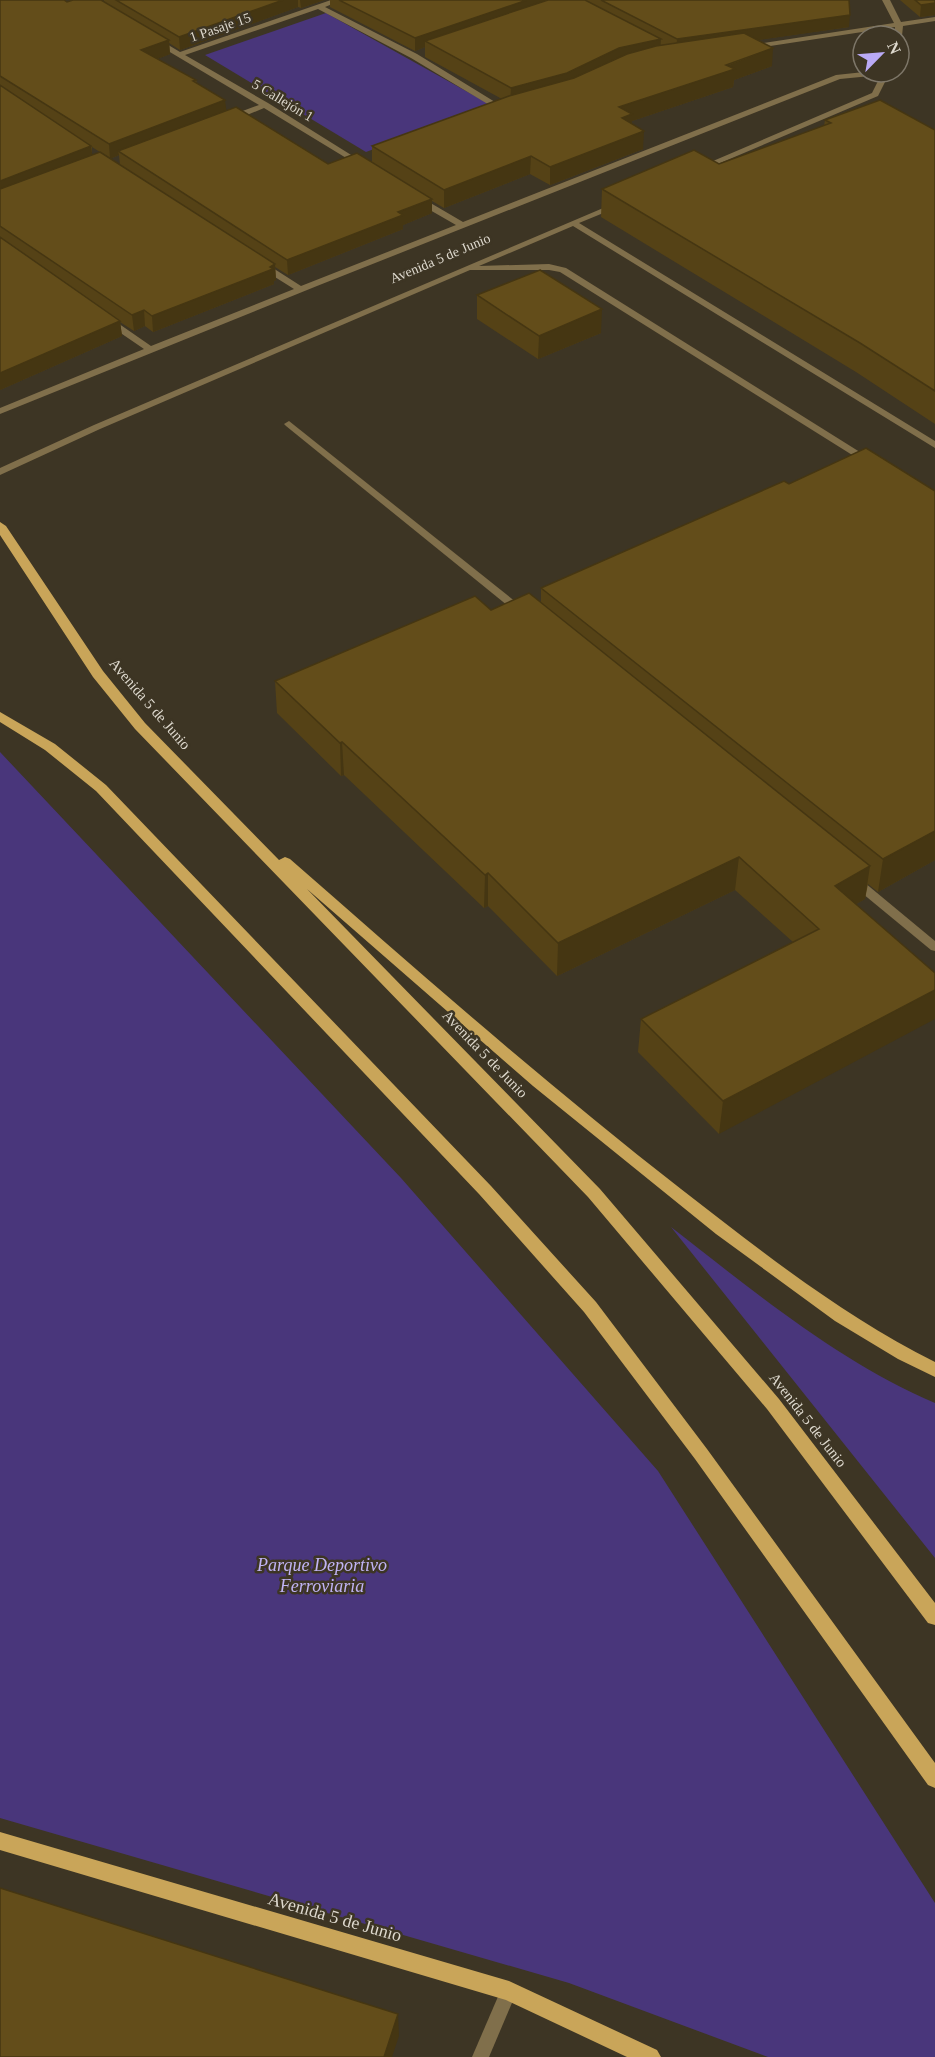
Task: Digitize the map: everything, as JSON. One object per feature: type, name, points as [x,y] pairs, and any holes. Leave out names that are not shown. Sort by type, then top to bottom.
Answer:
[{"type":"main road","name":"Avenida 5 de Junio","points":[[0,526],[98,674],[140,726],[594,1193],[773,1404],[935,1617]]},
{"type":"main road","points":[[0,716],[50,747],[100,788],[485,1190],[590,1307],[701,1454],[935,1779]]},
{"type":"main road","points":[[203,792],[519,1067],[631,1160],[729,1236],[826,1305],[906,1357],[935,1370]]},
{"type":"main road","name":"Avenida 5 de Junio","points":[[0,1841],[508,1991],[650,2057]]},
{"type":"street","name":"1 Pasaje 15","points":[[179,55],[338,0]]},
{"type":"street","points":[[886,0],[898,24]]},
{"type":"street","points":[[319,7],[414,56],[505,111]]},
{"type":"street","points":[[905,24],[935,19]]},
{"type":"street","points":[[746,47],[851,32]]},
{"type":"street","name":"5 Callejón 1","points":[[148,37],[265,105],[371,171]]},
{"type":"street","points":[[414,56],[425,52]]},
{"type":"street","name":"Avenida 5 de Junio","points":[[0,411],[298,288],[463,226],[839,77],[851,76]]},
{"type":"street","name":"Avenida 5 de Junio","points":[[692,172],[875,94],[880,84]]},
{"type":"street","points":[[223,121],[265,105]]},
{"type":"street","points":[[494,115],[516,107]]},
{"type":"street","points":[[360,164],[372,160]]},
{"type":"street","points":[[412,195],[463,226]]},
{"type":"street","name":"Avenida 5 de Junio","points":[[0,472],[97,427],[627,200]]},
{"type":"street","points":[[573,223],[621,250],[935,445]]},
{"type":"street","points":[[258,262],[298,288]]},
{"type":"street","points":[[463,270],[549,267],[563,270],[875,465]]},
{"type":"street","points":[[103,316],[150,349]]},
{"type":"street","points":[[289,424],[530,618]]},
{"type":"street","points":[[843,872],[935,947]]},
{"type":"street","points":[[480,2057],[508,1991]]},
{"type":"green space","points":[[326,13],[491,105],[366,152],[205,55]]},
{"type":"green space","name":"Parque Deportivo Ferroviaria","points":[[0,752],[401,1178],[658,1471],[935,1903],[935,2057],[768,2057],[569,1983],[0,1818]]},
{"type":"green space","points":[[671,1227],[765,1300],[831,1346],[900,1387],[935,1403],[935,1558]]},
{"type":"building","points":[[0,0],[64,0],[67,2],[101,0],[169,40],[141,50],[196,80],[193,81],[225,100],[109,144],[0,76]]},
{"type":"building","points":[[116,0],[283,0],[179,37]]},
{"type":"building","points":[[339,0],[527,0],[415,38]]},
{"type":"building","points":[[548,0],[585,0],[661,39],[619,48],[567,73],[511,88],[425,41]]},
{"type":"building","points":[[601,0],[849,0],[850,15],[677,39]]},
{"type":"building","points":[[915,0],[935,0],[935,3],[921,5]]},
{"type":"building","points":[[744,33],[773,48],[726,65],[735,69],[619,107],[632,114],[622,118],[644,131],[550,167],[531,156],[444,190],[372,146],[509,96],[574,78],[627,54],[656,46]]},
{"type":"building","points":[[0,85],[91,146],[0,181]]},
{"type":"building","points":[[880,100],[935,130],[935,391],[860,343],[602,189],[694,150],[719,164],[831,123],[825,120]]},
{"type":"building","points":[[236,107],[328,164],[357,153],[432,199],[398,212],[403,215],[287,260],[118,151]]},
{"type":"building","points":[[100,152],[275,264],[270,267],[273,269],[152,316],[144,310],[132,315],[0,226],[0,189]]},
{"type":"building","points":[[0,237],[120,321],[0,373]]},
{"type":"building","points":[[540,270],[602,309],[539,336],[477,295]]},
{"type":"building","points":[[866,448],[935,491],[935,831],[883,859],[541,588],[784,481],[789,484]]},
{"type":"building","points":[[529,593],[870,866],[835,886],[935,973],[935,990],[723,1101],[641,1019],[819,929],[739,857],[558,943],[488,873],[485,875],[275,681],[475,596],[491,610]]},
{"type":"building","points":[[0,1888],[398,2014],[384,2057],[0,2057]]}]
